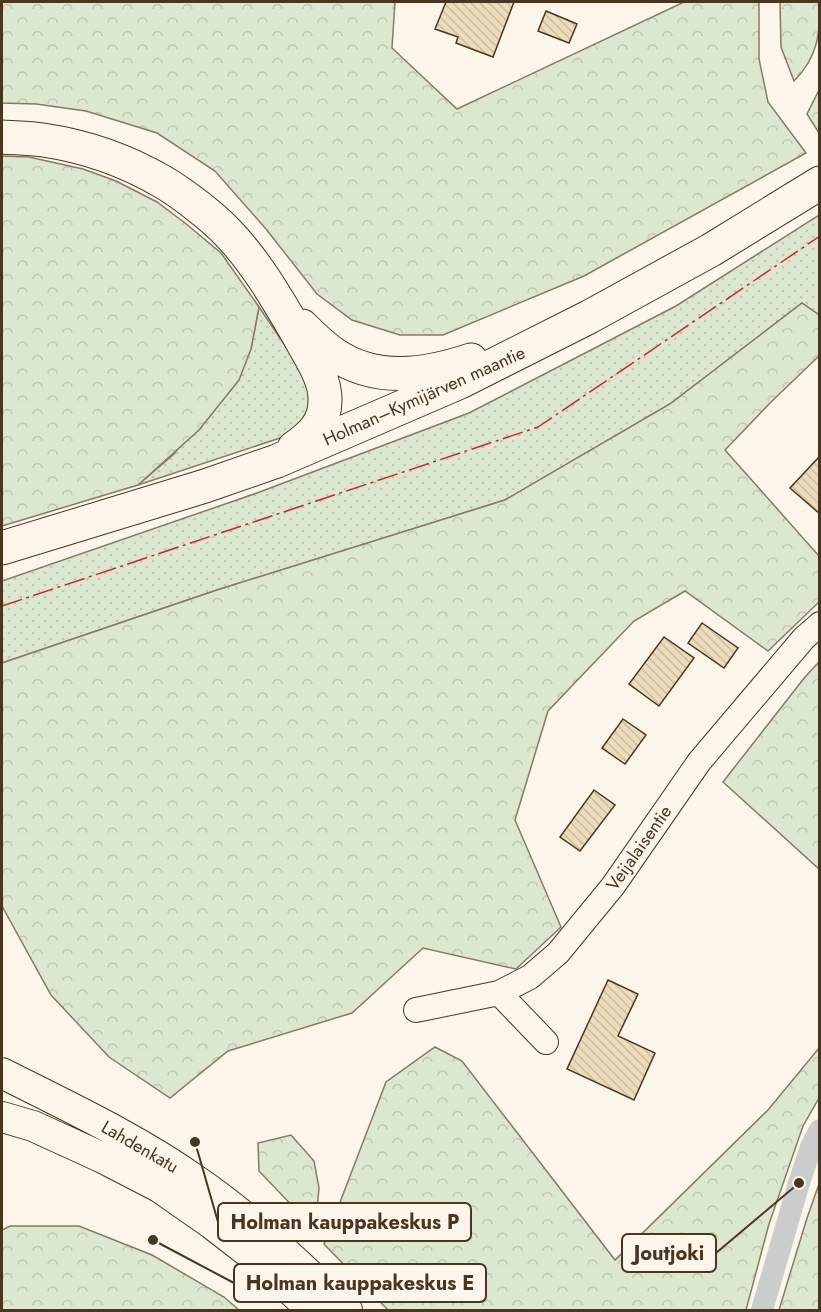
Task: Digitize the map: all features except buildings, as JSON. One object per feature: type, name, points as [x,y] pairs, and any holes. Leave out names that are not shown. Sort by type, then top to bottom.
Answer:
[{"type":"highway","points":[[2,137],[44,140],[89,151],[131,166],[165,183],[228,232],[282,306],[312,360],[322,382],[326,399],[324,415],[317,428],[306,440],[277,460]]},
{"type":"highway","name":"Holman–Kymijärven maantie","points":[[2,548],[205,486],[277,460],[459,382],[589,317],[711,250],[819,183]]},
{"type":"highway","points":[[282,306],[316,340],[335,355],[356,366],[377,372],[397,374],[450,367],[589,317]]},
{"type":"main road","name":"Lahdenkatu","points":[[2,1074],[122,1134],[195,1179],[264,1232],[347,1311]]},
{"type":"main road","name":"Lahdenkatu","points":[[2,1117],[33,1126],[159,1187],[261,1262],[312,1311]]},
{"type":"street","name":"Veijalaisentie","points":[[416,1010],[499,993],[530,977],[558,953],[613,886],[699,762],[804,638],[819,624]]},
{"type":"street","points":[[499,993],[546,1042]]},
{"type":"green space","points":[[2,2],[395,2],[392,48],[457,109],[684,2],[759,2],[759,59],[768,102],[806,153],[584,276],[443,335],[400,335],[352,320],[317,294],[266,229],[215,171],[157,133],[86,111],[36,104],[2,103]]},
{"type":"green space","points":[[780,2],[819,2],[816,45],[808,63],[794,81],[781,47]]},
{"type":"green space","points":[[819,90],[820,133],[807,114]]},
{"type":"green space","points":[[2,156],[29,157],[83,169],[116,181],[157,202],[221,253],[259,307],[251,349],[239,380],[199,430],[138,485],[2,526]]},
{"type":"green space","points":[[819,215],[819,315],[802,303],[670,404],[505,500],[217,590],[2,663],[2,581],[257,493],[469,413],[676,306]]},
{"type":"green space","points":[[802,303],[819,315],[819,356],[725,450],[819,556],[819,602],[768,651],[685,591],[634,621],[548,711],[515,820],[561,927],[516,969],[423,948],[352,1013],[228,1051],[170,1098],[109,1057],[51,995],[2,906],[2,663],[217,590],[505,500],[670,404]]},
{"type":"green space","points":[[259,307],[303,372],[313,393],[306,423],[283,437],[138,485],[174,454],[251,349]]},
{"type":"green space","points":[[819,662],[819,869],[723,782]]},
{"type":"green space","points":[[435,1047],[462,1061],[615,1260],[768,1110],[819,1048],[819,1098],[803,1126],[769,1224],[746,1310],[388,1310],[324,1244],[386,1082]]},
{"type":"green space","points":[[291,1135],[314,1161],[319,1188],[317,1209],[299,1213],[259,1171],[258,1143]]},
{"type":"green space","points":[[819,1184],[819,1310],[779,1310],[807,1218]]},
{"type":"green space","points":[[10,1226],[79,1226],[152,1255],[224,1297],[239,1310],[2,1310],[2,1230]]},
{"type":"waterway","points":[[762,1310],[799,1183],[811,1147],[820,1130]]},
{"type":"power","points":[[2,606],[538,427],[820,236]]},
{"type":"place","name":"Holman kauppakeskus P","points":[[195,1142]]},
{"type":"place","name":"Joutjoki","points":[[799,1183]]},
{"type":"place","name":"Holman kauppakeskus E","points":[[153,1240]]}]
